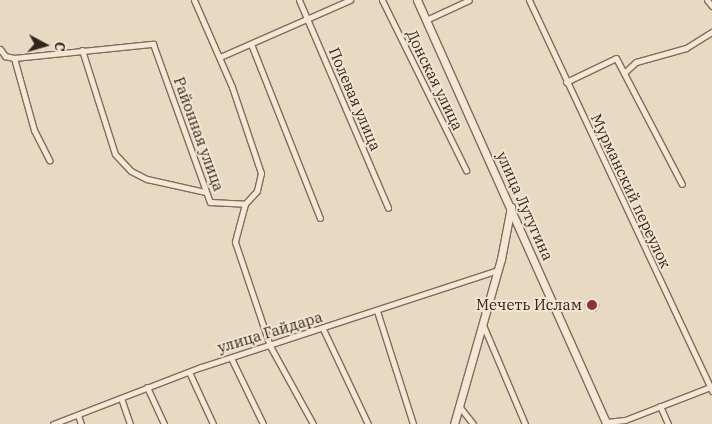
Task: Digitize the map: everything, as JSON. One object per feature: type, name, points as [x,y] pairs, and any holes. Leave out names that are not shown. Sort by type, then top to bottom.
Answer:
[{"type":"main road","name":"улица Лутугина","points":[[418,0],[606,423]]},
{"type":"main road","points":[[454,424],[498,270],[511,206]]},
{"type":"street","points":[[194,0],[220,57],[261,173],[257,191],[245,204],[235,242],[270,346],[313,424]]},
{"type":"street","name":"Полевая улица","points":[[299,0],[388,208]]},
{"type":"street","points":[[220,57],[350,0]]},
{"type":"street","name":"Донская улица","points":[[382,0],[466,170]]},
{"type":"street","points":[[426,20],[469,0]]},
{"type":"street","name":"Мурманский переулок","points":[[529,0],[711,389]]},
{"type":"street","points":[[707,0],[712,6]]},
{"type":"street","points":[[624,73],[636,62],[686,48],[712,32]]},
{"type":"street","name":"Районная улица","points":[[82,50],[152,44],[210,202],[245,204]]},
{"type":"street","points":[[251,44],[320,218]]},
{"type":"street","points":[[0,49],[5,56],[14,58],[82,50],[115,154],[131,171],[147,179],[206,192]]},
{"type":"street","points":[[14,58],[34,130],[49,160]]},
{"type":"street","points":[[566,82],[616,58],[682,184]]},
{"type":"street","name":"улица Гайдара","points":[[53,424],[189,372],[498,270]]},
{"type":"street","points":[[377,311],[414,424]]},
{"type":"street","points":[[483,325],[525,424]]},
{"type":"street","points":[[323,329],[368,424]]},
{"type":"street","points":[[231,358],[263,424]]},
{"type":"street","points":[[189,372],[213,424]]},
{"type":"street","points":[[147,387],[164,424]]},
{"type":"street","points":[[606,423],[625,420],[711,389]]},
{"type":"street","points":[[120,398],[130,424]]},
{"type":"street","points":[[459,406],[473,424]]},
{"type":"street","points":[[660,406],[668,424]]},
{"type":"street","points":[[78,415],[81,424]]},
{"type":"building","name":"Мечеть Ислам","points":[[589,298],[600,305],[596,312],[584,305]]},
{"type":"place","name":"Мечеть Ислам","points":[[592,305]]}]
